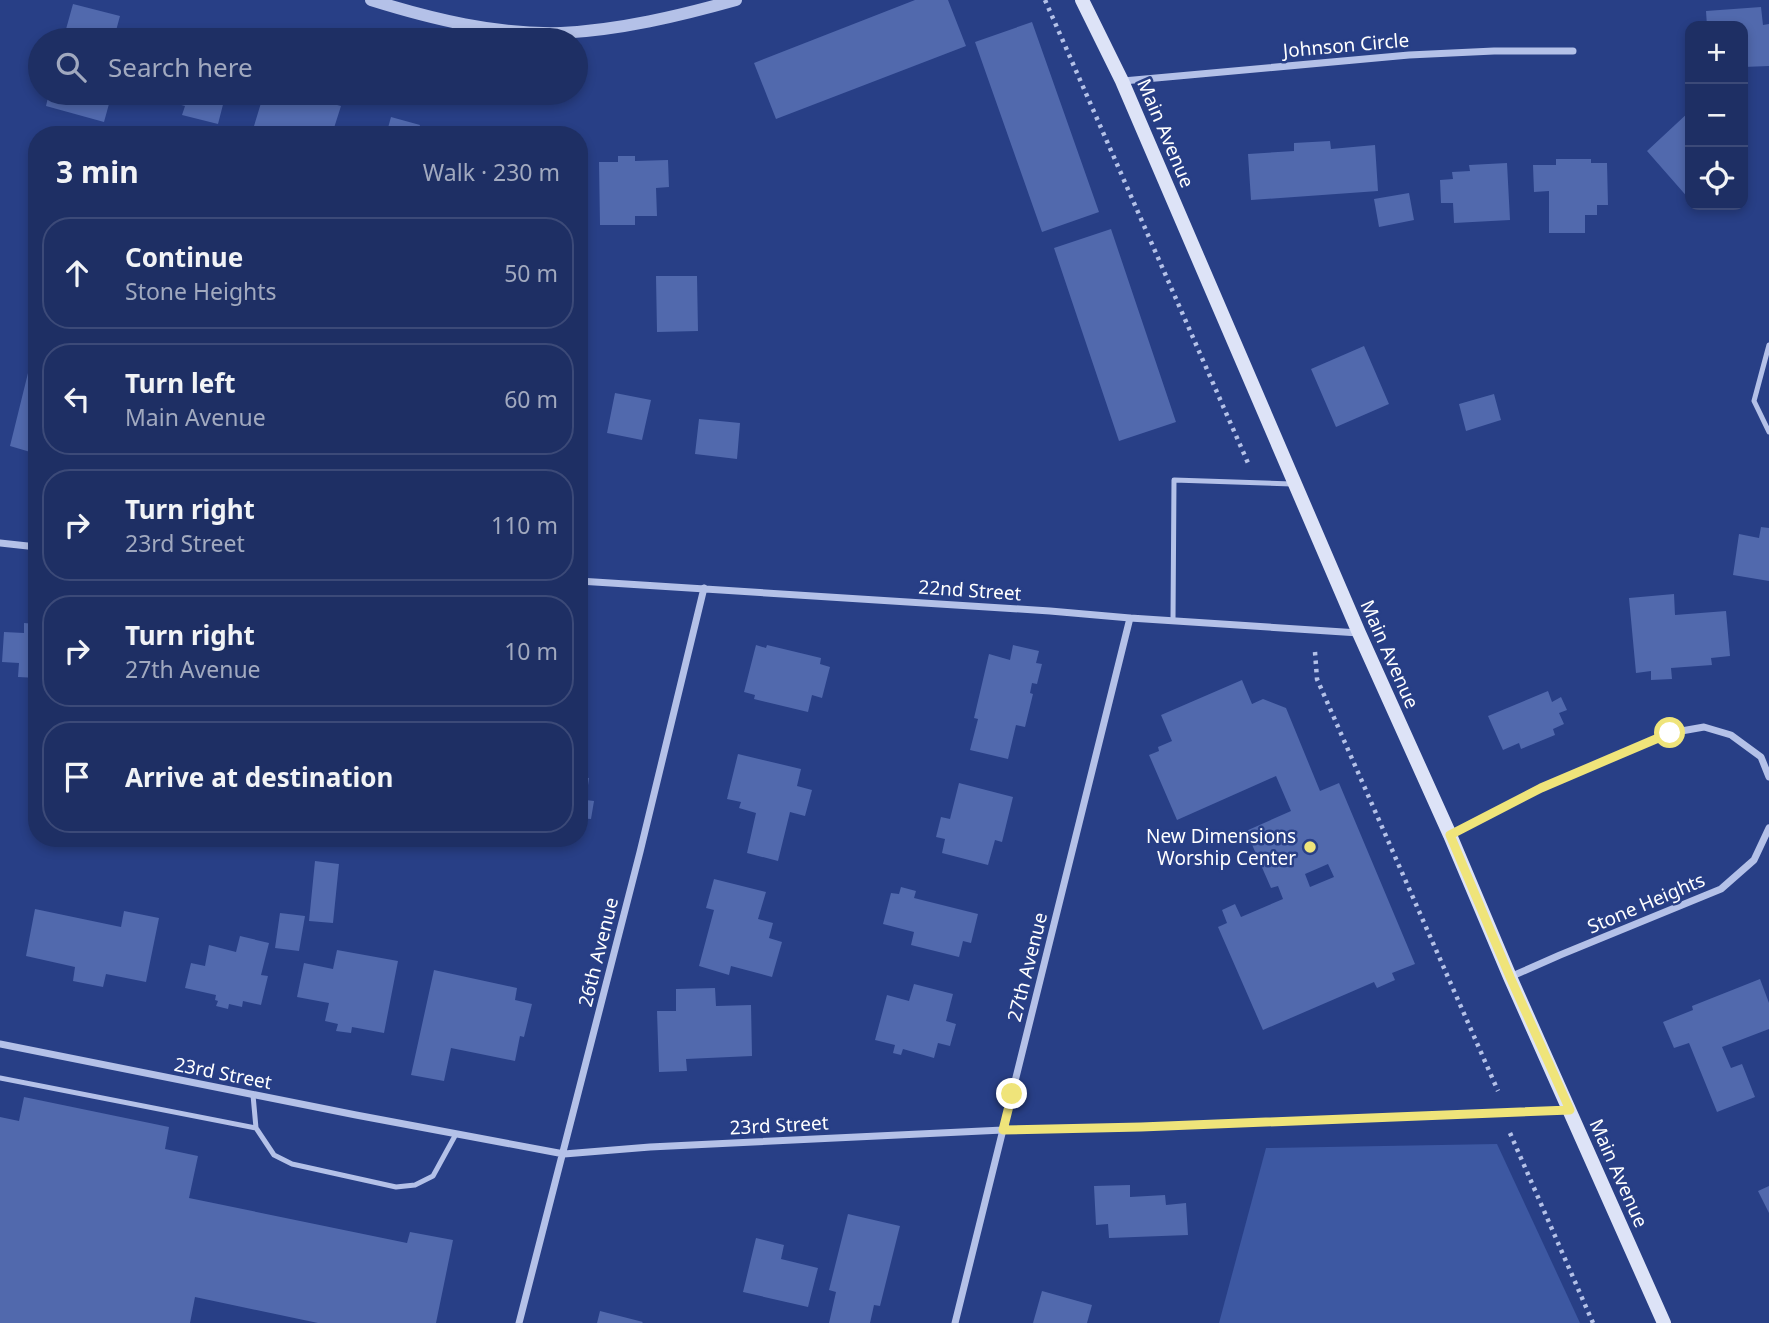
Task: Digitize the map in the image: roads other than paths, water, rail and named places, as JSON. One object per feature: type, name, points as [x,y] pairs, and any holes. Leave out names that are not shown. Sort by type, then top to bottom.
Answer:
[{"type":"main road","name":"Main Avenue","points":[[1082,0],[1122,81],[1359,633],[1664,1323]]},
{"type":"street","points":[[371,0],[406,5],[488,28]]},
{"type":"street","points":[[588,30],[675,16],[736,0]]},
{"type":"street","name":"Johnson Circle","points":[[1122,81],[1409,55],[1573,51]]},
{"type":"street","points":[[0,543],[28,546]]},
{"type":"street","name":"22nd Street","points":[[588,582],[1359,633]]},
{"type":"street","name":"26th Avenue","points":[[519,1323],[564,1154],[704,588]]},
{"type":"street","name":"27th Avenue","points":[[955,1323],[1130,618]]},
{"type":"street","points":[[1450,835],[1541,788],[1670,733],[1704,727],[1731,735],[1761,757],[1769,777]]},
{"type":"street","name":"Stone Heights","points":[[1510,977],[1721,889],[1754,860],[1769,828]]},
{"type":"street","name":"23rd Street","points":[[0,1044],[564,1154],[650,1147],[1003,1130],[1570,1110]]},
{"type":"lane","points":[[1769,345],[1754,401],[1769,432]]},
{"type":"lane","points":[[1173,621],[1174,480],[1295,484]]},
{"type":"lane","points":[[0,1078],[256,1128]]},
{"type":"lane","points":[[253,1095],[256,1128],[274,1155],[292,1164],[396,1187],[415,1185],[433,1176],[456,1134]]},
{"type":"place","name":"New Dimensions Worship Center","points":[[1310,847]]}]
